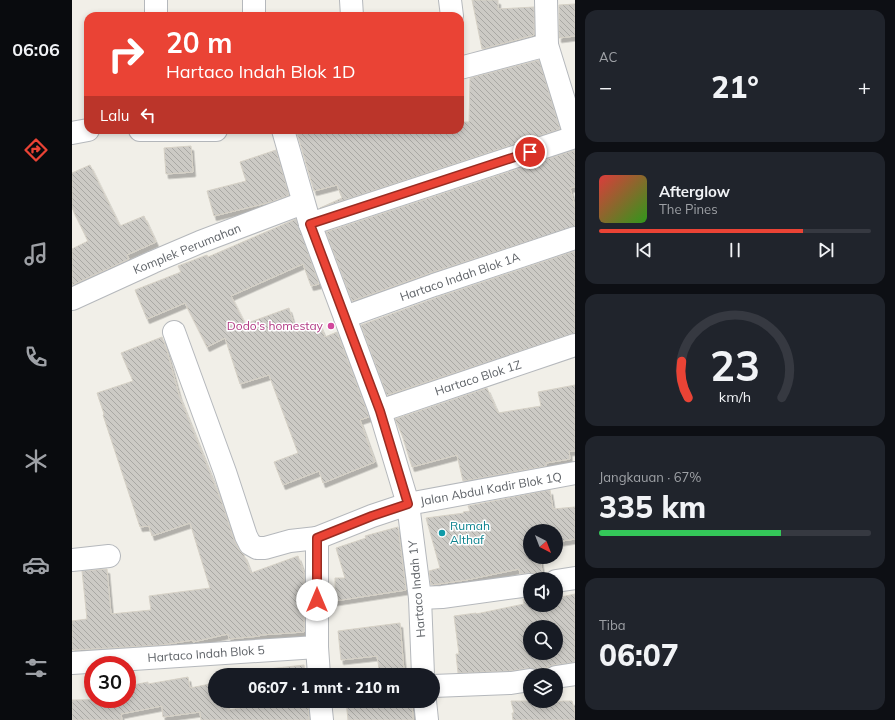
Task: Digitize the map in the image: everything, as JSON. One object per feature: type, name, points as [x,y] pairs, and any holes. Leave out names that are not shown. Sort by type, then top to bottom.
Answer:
[{"type":"street","points":[[156,0],[156,12]]},
{"type":"street","points":[[254,0],[254,12]]},
{"type":"street","points":[[351,0],[352,12]]},
{"type":"street","points":[[450,0],[452,12]]},
{"type":"street","points":[[310,224],[575,137],[547,45],[546,0]]},
{"type":"street","points":[[464,67],[547,45]]},
{"type":"street","points":[[72,133],[84,131]]},
{"type":"street","name":"Hartaco Indah 1Y","points":[[284,134],[310,224],[380,411],[408,504],[420,598],[423,668]]},
{"type":"street","name":"Komplek Perumahan","points":[[72,299],[200,242],[303,203]]},
{"type":"street","name":"Hartaco Indah Blok 1A","points":[[345,317],[434,285],[575,238]]},
{"type":"street","name":"Jalan Abdul Kadir Blok 1Q","points":[[174,332],[225,472],[246,536],[250,544],[257,548],[264,548],[290,541],[317,538],[372,516],[408,504],[575,473]]},
{"type":"street","name":"Hartaco Blok 1Z","points":[[380,411],[575,345]]},
{"type":"street","points":[[317,538],[318,668]]},
{"type":"street","points":[[72,560],[109,556]]},
{"type":"street","points":[[563,580],[575,578]]},
{"type":"street","points":[[420,598],[442,597],[523,586]]},
{"type":"street","name":"Hartaco Indah Blok 5","points":[[72,663],[317,647]]},
{"type":"street","points":[[563,676],[575,674]]},
{"type":"street","points":[[440,686],[511,683],[523,681]]},
{"type":"street","points":[[321,708],[322,720]]},
{"type":"street","points":[[426,708],[427,720]]},
{"type":"building","points":[[472,0],[498,0],[498,9],[534,7],[534,35],[482,49]]},
{"type":"building","points":[[575,4],[575,36],[559,38],[559,5]]},
{"type":"building","points":[[539,60],[560,129],[320,208],[342,198],[337,185],[314,191],[297,134],[464,134],[464,122],[469,122],[470,78]]},
{"type":"building","points":[[191,146],[193,172],[166,174],[164,148]]},
{"type":"building","points":[[276,150],[289,195],[271,202],[214,216],[207,191],[246,181],[240,162]]},
{"type":"building","points":[[575,150],[575,187],[570,188],[575,207],[575,226],[430,273],[352,301],[326,232]]},
{"type":"building","points":[[90,165],[120,226],[144,216],[156,242],[127,255],[129,259],[72,285],[72,249],[88,241],[72,208],[72,173]]},
{"type":"building","points":[[296,219],[319,284],[311,286],[303,264],[231,296],[245,324],[289,308],[296,332],[319,323],[325,337],[337,332],[369,417],[360,420],[375,462],[323,483],[319,471],[283,485],[274,462],[298,453],[269,375],[240,384],[225,338],[207,347],[185,303],[147,319],[135,290],[181,272],[178,266],[207,255],[208,257]]},
{"type":"building","points":[[575,251],[575,333],[387,395],[361,325],[438,297]]},
{"type":"building","points":[[162,337],[179,395],[222,503],[234,540],[239,550],[244,555],[251,573],[298,556],[304,573],[304,632],[229,639],[228,634],[193,642],[193,640],[162,645],[72,650],[72,621],[87,619],[82,571],[107,569],[111,614],[151,610],[149,596],[210,588],[190,523],[152,536],[149,526],[140,527],[97,393],[133,381],[121,353]]},
{"type":"building","points":[[575,385],[575,451],[569,451],[570,459],[546,463],[546,466],[463,481],[457,455],[412,467],[402,435],[395,419],[487,388],[498,413],[541,406],[538,392]]},
{"type":"building","points":[[550,490],[553,509],[575,507],[575,539],[563,541],[563,524],[523,524],[523,564],[541,564],[542,572],[523,572],[523,574],[520,574],[519,569],[466,580],[431,585],[429,571],[440,568],[426,518],[464,513],[463,512],[470,511],[468,506]]},
{"type":"building","points":[[398,527],[406,590],[335,601],[335,578],[345,578],[336,548],[366,538],[365,536]]},
{"type":"building","points":[[575,594],[575,662],[544,668],[523,668],[510,671],[458,673],[456,654],[459,654],[454,616],[476,614],[523,604],[523,612],[563,612],[563,597]]},
{"type":"building","points":[[400,623],[404,668],[379,668],[377,656],[341,660],[338,631]]},
{"type":"building","points":[[304,665],[304,668],[277,668]]},
{"type":"building","points":[[188,677],[190,688],[208,684],[208,708],[228,708],[228,710],[240,708],[308,708],[309,720],[201,720],[200,712],[163,717],[162,706],[121,714],[122,720],[72,720],[72,700],[84,700],[84,708],[136,708],[136,684],[148,682],[148,684]]},
{"type":"building","points":[[511,701],[523,701],[523,708],[563,708],[563,701],[572,701],[575,720],[513,720],[512,713],[514,713]]},
{"type":"building","points":[[347,708],[412,708],[413,720],[348,720]]},
{"type":"place","name":"Dodo's homestay","points":[[331,326]]},
{"type":"place","name":"Rumah Althaf","points":[[442,533]]},
{"type":"route","points":[[317,600],[317,538],[372,516],[408,504],[380,411],[310,224],[530,152]]}]
